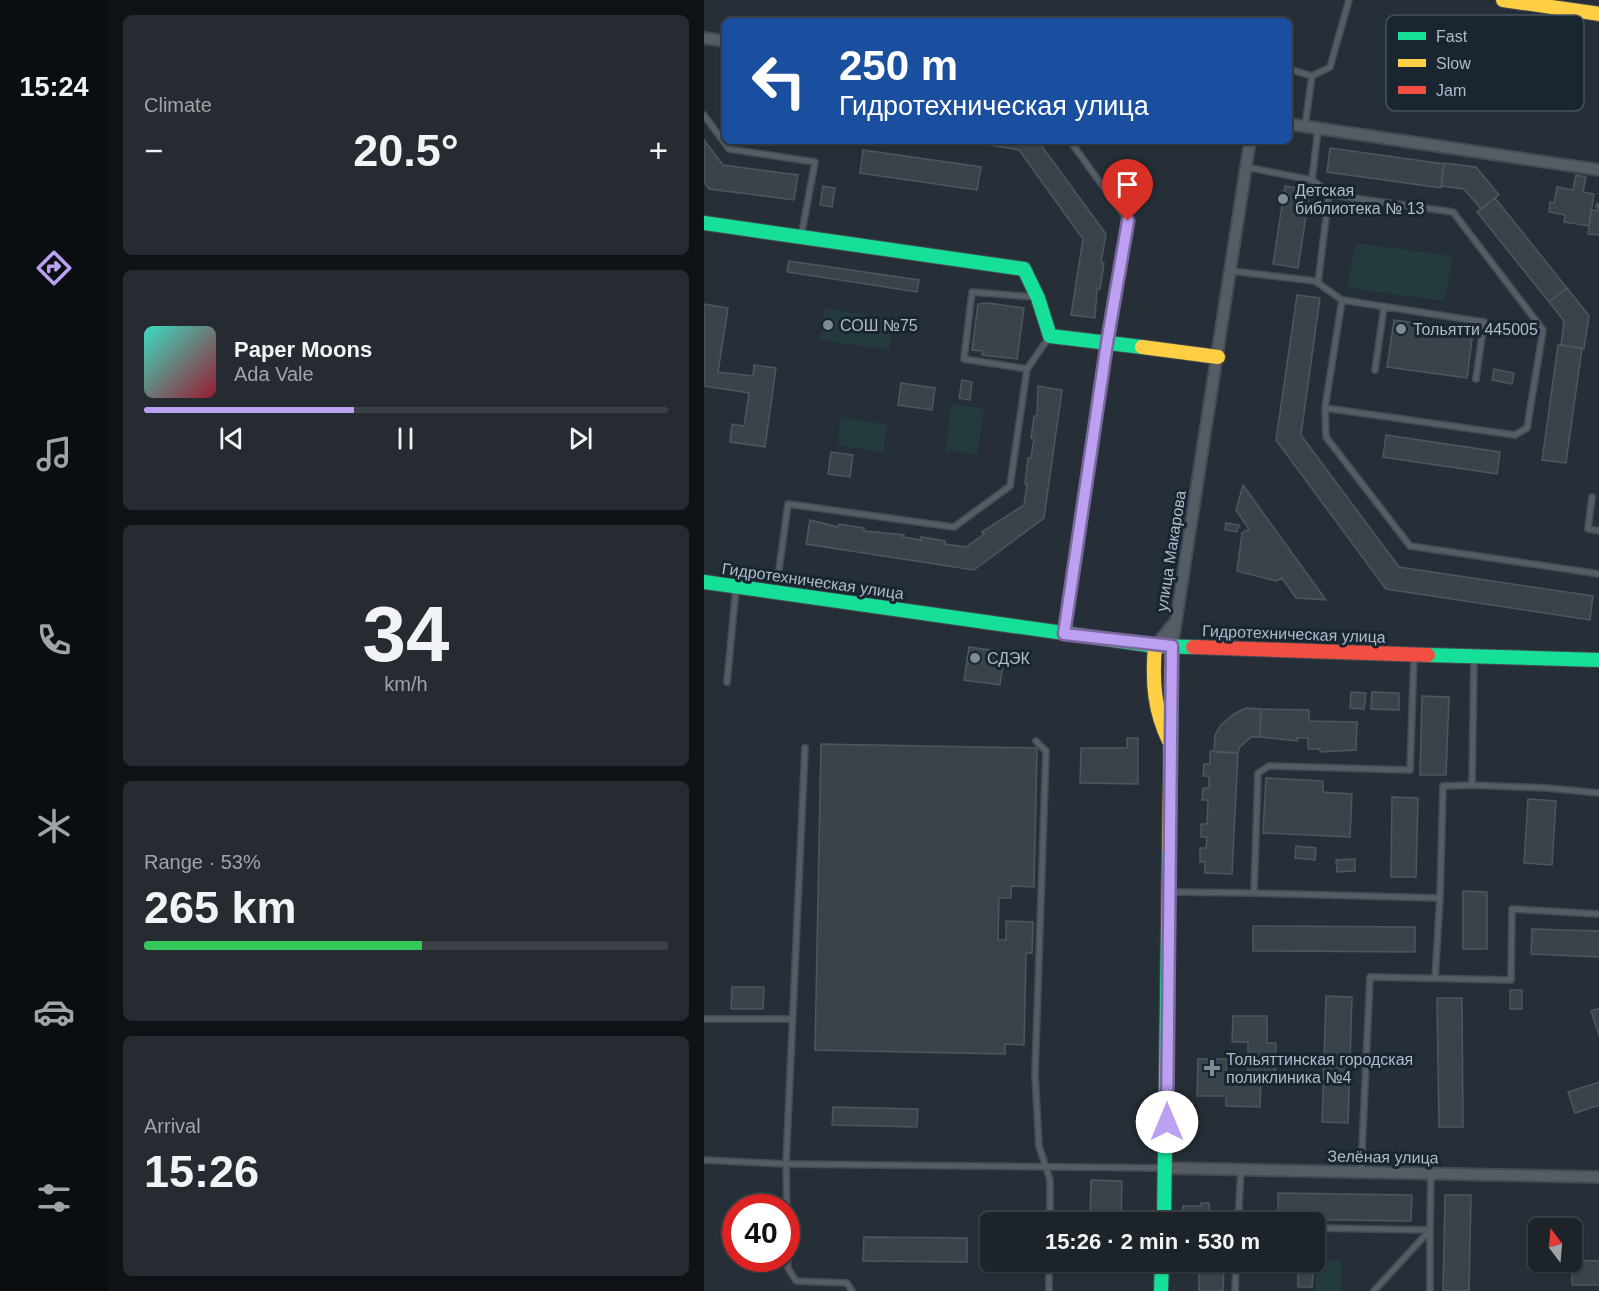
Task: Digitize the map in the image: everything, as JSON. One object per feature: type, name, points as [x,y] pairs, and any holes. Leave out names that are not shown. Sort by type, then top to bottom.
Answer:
[{"type":"street","points":[[1503,0],[1600,14]]},
{"type":"street","points":[[704,38],[722,41]]},
{"type":"street","points":[[1292,124],[1600,170]]},
{"type":"street","name":"улица Макарова","points":[[1164,1212],[1172,646],[1250,144]]},
{"type":"street","points":[[704,223],[1024,270],[1038,298],[1050,336],[1218,357]]},
{"type":"street","points":[[1064,634],[1107,343]]},
{"type":"street","name":"Гидротехническая улица","points":[[704,582],[1155,646],[1600,660]]},
{"type":"street","points":[[1171,746],[1157,718],[1152,696],[1155,646],[1177,621]]},
{"type":"street","name":"Зелёная улица","points":[[1166,1168],[1600,1177]]},
{"type":"street","points":[[1161,1291],[1162,1272]]},
{"type":"lane","points":[[1292,70],[1312,76],[1330,67],[1349,0]]},
{"type":"lane","points":[[1305,126],[1312,76]]},
{"type":"lane","points":[[704,115],[722,139]]},
{"type":"lane","points":[[1312,180],[1318,128]]},
{"type":"lane","points":[[725,144],[729,149],[815,162],[801,237]]},
{"type":"lane","points":[[1072,144],[1128,221],[1107,343]]},
{"type":"lane","points":[[1246,167],[1312,180],[1329,193],[1453,212],[1543,330],[1528,428],[1515,435],[1325,408]]},
{"type":"lane","points":[[1318,283],[1329,193]]},
{"type":"lane","points":[[1230,271],[1318,283],[1342,300],[1484,322],[1476,379]]},
{"type":"lane","points":[[1027,369],[964,359],[972,292],[1038,298]]},
{"type":"lane","points":[[1342,300],[1325,408],[1326,437],[1410,546],[1600,574]]},
{"type":"lane","points":[[1375,370],[1384,307]]},
{"type":"lane","points":[[776,592],[788,504],[954,527],[1010,486],[1027,369],[1050,336]]},
{"type":"lane","points":[[1592,497],[1588,530],[1600,531]]},
{"type":"lane","points":[[727,682],[736,586]]},
{"type":"lane","points":[[1254,893],[1258,773],[1269,766],[1410,770],[1414,654]]},
{"type":"lane","points":[[1472,785],[1474,656]]},
{"type":"lane","points":[[1036,741],[1046,751],[1035,1074],[1039,1146],[1050,1180],[1050,1212]]},
{"type":"lane","points":[[805,748],[786,1164],[788,1268],[796,1281],[847,1283],[852,1291]]},
{"type":"lane","points":[[1435,978],[1443,786],[1547,788],[1600,793]]},
{"type":"lane","points":[[1168,892],[1440,898]]},
{"type":"lane","points":[[1361,1172],[1370,977],[1511,980],[1512,909],[1600,914]]},
{"type":"lane","points":[[704,1019],[793,1020]]},
{"type":"lane","points":[[704,1160],[786,1164],[1166,1168]]},
{"type":"lane","points":[[1239,1212],[1241,1169]]},
{"type":"lane","points":[[1430,1291],[1431,1173]]},
{"type":"lane","points":[[1325,1228],[1430,1230]]},
{"type":"lane","points":[[1374,1291],[1430,1230]]},
{"type":"lane","points":[[1049,1272],[1049,1291]]},
{"type":"lane","points":[[1235,1291],[1236,1272]]},
{"type":"green space","points":[[1355,243],[1452,256],[1445,301],[1348,288]]},
{"type":"green space","points":[[825,308],[894,319],[889,350],[820,340]]},
{"type":"green space","points":[[952,404],[984,409],[977,455],[945,450]]},
{"type":"green space","points":[[841,418],[887,424],[883,452],[837,445]]},
{"type":"green space","points":[[1325,1260],[1341,1260],[1341,1291],[1315,1291],[1316,1272],[1325,1272]]},
{"type":"building","points":[[704,140],[723,165],[798,175],[794,200],[709,189],[704,182]]},
{"type":"building","points":[[983,144],[1040,144],[1106,234],[1095,318],[1071,315],[1083,239],[1019,150]]},
{"type":"building","points":[[1330,148],[1444,164],[1441,188],[1327,172]]},
{"type":"building","points":[[863,150],[981,167],[977,190],[860,173]]},
{"type":"building","points":[[1444,163],[1476,167],[1499,195],[1481,209],[1464,189],[1441,186]]},
{"type":"building","points":[[1576,175],[1586,177],[1583,192],[1594,194],[1589,226],[1564,222],[1565,215],[1549,212],[1550,202],[1554,203],[1557,187],[1573,190]]},
{"type":"building","points":[[823,186],[835,188],[832,207],[820,205]]},
{"type":"building","points":[[1285,186],[1310,190],[1298,268],[1273,264]]},
{"type":"building","points":[[1495,198],[1567,288],[1549,302],[1477,212]]},
{"type":"building","points":[[1591,210],[1600,211],[1600,235],[1588,234]]},
{"type":"building","points":[[789,261],[919,280],[917,292],[787,272]]},
{"type":"building","points":[[1567,288],[1589,316],[1584,349],[1561,345],[1564,321],[1549,302]]},
{"type":"building","points":[[1297,295],[1320,298],[1301,435],[1399,567],[1593,596],[1590,620],[1386,589],[1276,440]]},
{"type":"building","points":[[988,303],[1024,308],[1017,359],[982,355],[982,351],[972,350],[978,304]]},
{"type":"building","points":[[704,304],[728,308],[718,372],[753,376],[754,365],[776,368],[765,447],[730,442],[732,424],[744,426],[749,393],[704,386]]},
{"type":"building","points":[[1394,320],[1473,331],[1467,378],[1387,367]]},
{"type":"building","points":[[1558,345],[1582,348],[1566,463],[1542,460]]},
{"type":"building","points":[[1494,369],[1514,373],[1512,384],[1492,380]]},
{"type":"building","points":[[962,380],[972,382],[970,400],[959,398]]},
{"type":"building","points":[[901,383],[935,388],[932,410],[898,405]]},
{"type":"building","points":[[1038,386],[1062,390],[1044,518],[974,570],[806,544],[810,520],[838,527],[839,524],[864,528],[864,531],[904,535],[903,537],[921,540],[921,537],[945,541],[945,544],[966,547],[984,534],[982,532],[1024,505],[1028,458],[1031,458],[1034,438],[1031,438],[1034,416],[1037,416]]},
{"type":"building","points":[[1386,435],[1500,452],[1497,474],[1383,457]]},
{"type":"building","points":[[831,452],[853,455],[850,477],[828,474]]},
{"type":"building","points":[[1243,485],[1326,600],[1296,598],[1282,578],[1276,581],[1237,571],[1242,533],[1249,529],[1236,510]]},
{"type":"building","points":[[1226,523],[1239,525],[1237,532],[1225,530]]},
{"type":"building","points":[[1163,572],[1172,573],[1171,582],[1162,581]]},
{"type":"building","points":[[969,647],[1005,652],[1000,685],[964,680]]},
{"type":"building","points":[[1351,692],[1366,693],[1364,709],[1350,708]]},
{"type":"building","points":[[1372,692],[1399,693],[1399,710],[1371,709]]},
{"type":"building","points":[[1422,696],[1449,697],[1446,775],[1420,775]]},
{"type":"building","points":[[1246,708],[1261,709],[1260,737],[1251,737],[1239,748],[1238,753],[1214,752],[1215,735],[1221,725]]},
{"type":"building","points":[[1261,709],[1309,710],[1309,721],[1357,722],[1356,750],[1320,752],[1320,749],[1308,749],[1308,738],[1297,738],[1297,741],[1260,737]]},
{"type":"building","points":[[1127,738],[1138,738],[1138,784],[1080,783],[1081,748],[1127,748]]},
{"type":"building","points":[[821,744],[1037,748],[1034,887],[1011,886],[1011,898],[999,898],[998,940],[1006,940],[1006,921],[1033,922],[1032,953],[1026,953],[1024,1045],[1005,1044],[1005,1054],[815,1050]]},
{"type":"building","points":[[1210,751],[1238,753],[1232,874],[1205,873],[1205,862],[1200,862],[1200,848],[1206,848],[1207,837],[1201,837],[1201,824],[1207,824],[1208,800],[1202,800],[1203,788],[1209,788],[1209,776],[1203,776],[1204,764],[1210,764]]},
{"type":"building","points":[[1266,778],[1323,781],[1323,792],[1352,794],[1350,837],[1263,833]]},
{"type":"building","points":[[1392,797],[1418,798],[1416,877],[1391,877]]},
{"type":"building","points":[[1528,799],[1556,801],[1552,865],[1524,863]]},
{"type":"building","points":[[1296,846],[1316,848],[1315,860],[1295,858]]},
{"type":"building","points":[[1355,859],[1355,871],[1337,872],[1336,860]]},
{"type":"building","points":[[1463,891],[1487,892],[1487,949],[1463,949]]},
{"type":"building","points":[[1253,926],[1415,927],[1415,952],[1253,951]]},
{"type":"building","points":[[1532,929],[1600,931],[1600,957],[1531,954]]},
{"type":"building","points":[[732,987],[764,987],[763,1009],[731,1009]]},
{"type":"building","points":[[1510,990],[1522,990],[1522,1009],[1510,1009]]},
{"type":"building","points":[[1326,996],[1352,997],[1348,1123],[1322,1122]]},
{"type":"building","points":[[1437,998],[1462,998],[1463,1127],[1439,1127]]},
{"type":"building","points":[[1600,1008],[1600,1038],[1591,1011]]},
{"type":"building","name":"Тольяттинская городская поликлиника №4","points":[[1233,1016],[1267,1016],[1267,1043],[1276,1043],[1275,1079],[1261,1078],[1260,1107],[1226,1106],[1226,1096],[1197,1096],[1198,1059],[1227,1059],[1226,1077],[1248,1078],[1248,1042],[1232,1042]]},
{"type":"building","points":[[1600,1082],[1600,1105],[1575,1113],[1568,1092]]},
{"type":"building","points":[[833,1107],[918,1109],[917,1127],[832,1125]]},
{"type":"building","points":[[1091,1180],[1122,1181],[1121,1212],[1090,1212]]},
{"type":"building","points":[[1278,1193],[1412,1195],[1411,1221],[1325,1220],[1325,1212],[1278,1212]]},
{"type":"building","points":[[1445,1195],[1471,1195],[1469,1291],[1443,1291]]},
{"type":"building","points":[[1201,1203],[1209,1203],[1209,1212],[1183,1212],[1183,1206],[1201,1206]]},
{"type":"building","points":[[864,1237],[967,1238],[967,1262],[863,1261]]},
{"type":"building","points":[[1582,1260],[1600,1261],[1600,1285],[1572,1285],[1572,1272],[1582,1272]]},
{"type":"building","points":[[1199,1272],[1224,1272],[1223,1291],[1199,1291]]},
{"type":"building","points":[[1298,1273],[1313,1274],[1312,1287],[1298,1287]]},
{"type":"traffic: fast","points":[[704,223],[1024,269],[1038,298],[1050,336],[1142,347]]},
{"type":"traffic: fast","points":[[704,582],[1155,646],[1193,647]]},
{"type":"traffic: fast","points":[[1428,655],[1600,660]]},
{"type":"traffic: fast","points":[[1164,1212],[1169,850]]},
{"type":"traffic: fast","points":[[1161,1291],[1162,1272]]},
{"type":"traffic: slow","points":[[1503,0],[1600,14]]},
{"type":"traffic: slow","points":[[1142,347],[1218,357]]},
{"type":"traffic: slow","points":[[1155,646],[1155,696],[1160,719],[1170,743]]},
{"type":"traffic: slow","points":[[1169,850],[1172,647]]},
{"type":"traffic: jam","points":[[1193,647],[1428,655]]},
{"type":"place","name":"Детская библиотека № 13","points":[[1283,199]]},
{"type":"place","name":"СОШ №75","points":[[828,325]]},
{"type":"place","name":"Тольятти 445005","points":[[1401,329]]},
{"type":"place","name":"СДЭК","points":[[975,658]]},
{"type":"place","name":"Тольяттинская городская поликлиника №4","points":[[1212,1068]]},
{"type":"route","points":[[1128,221],[1107,343],[1064,634],[1155,646],[1172,646],[1167,1122]]}]
